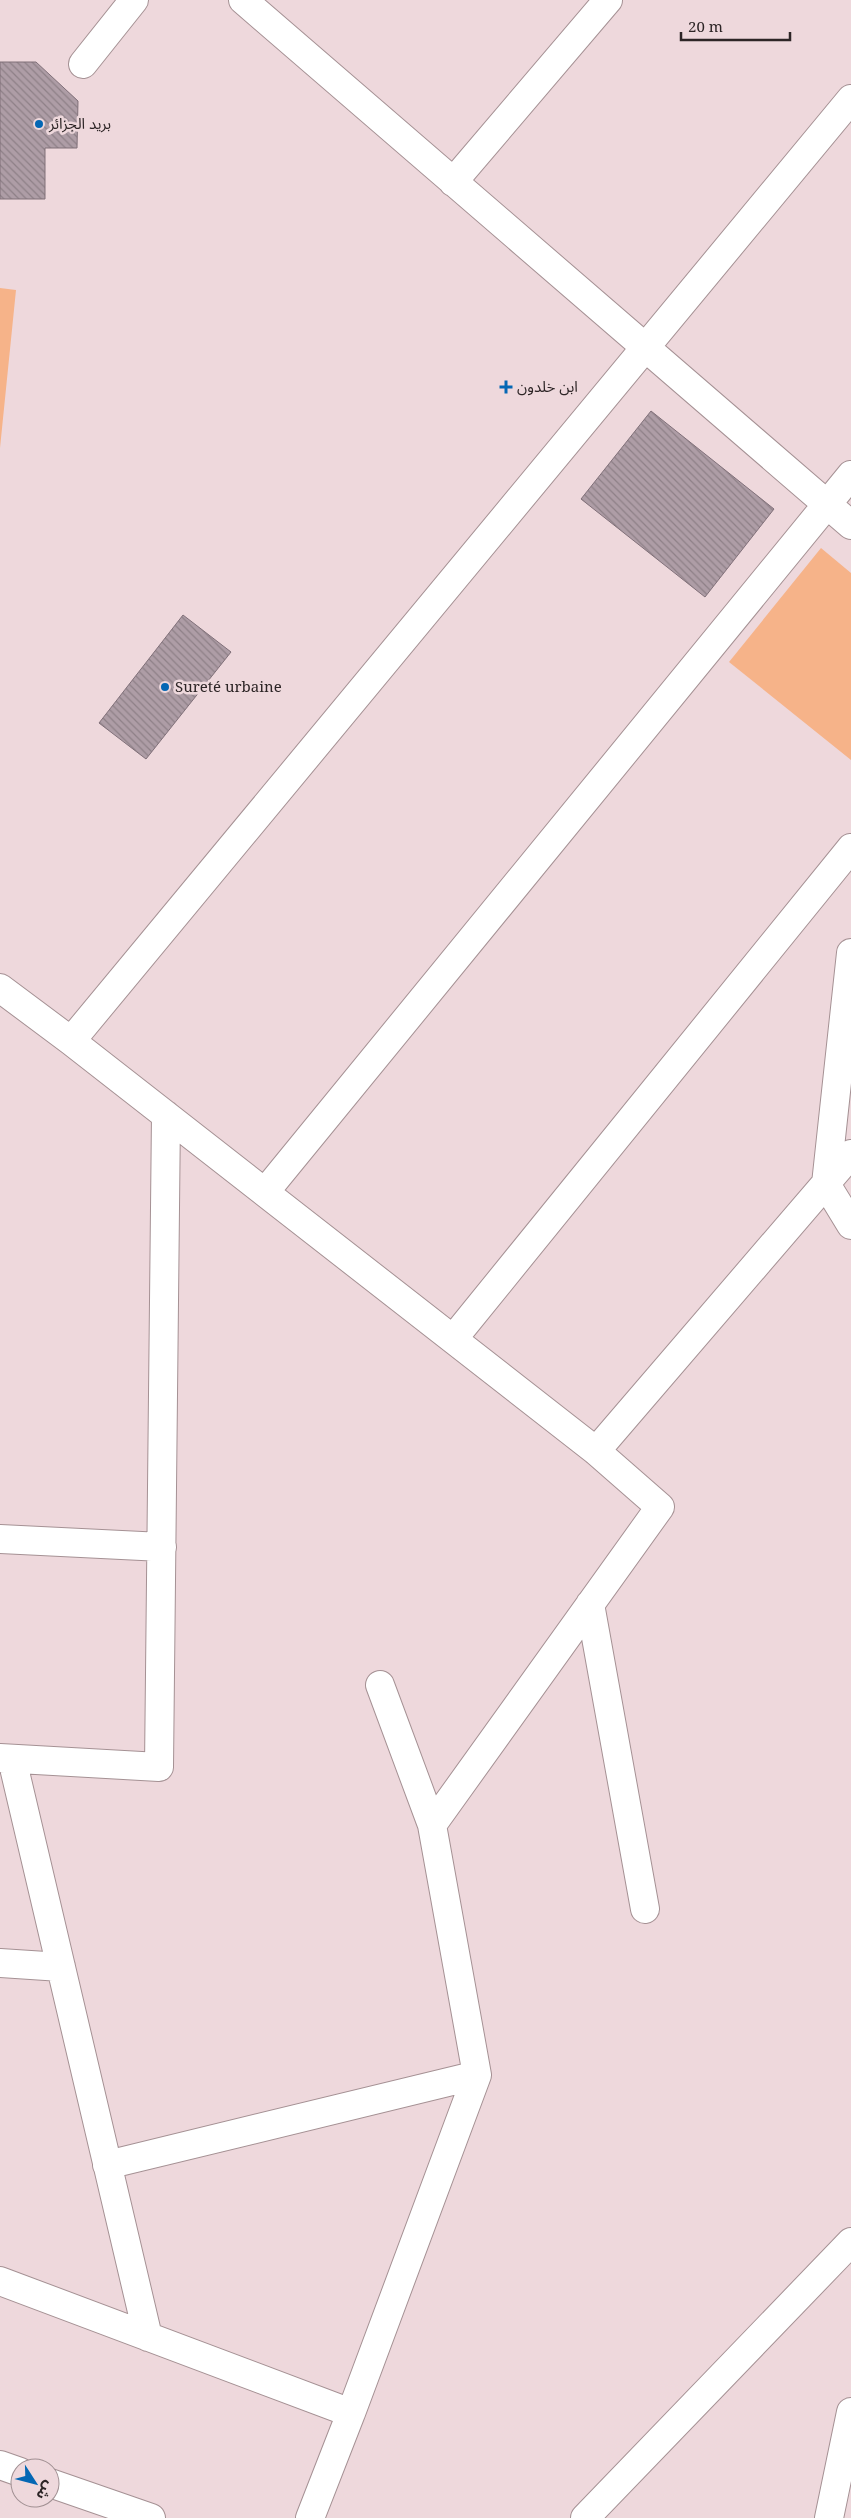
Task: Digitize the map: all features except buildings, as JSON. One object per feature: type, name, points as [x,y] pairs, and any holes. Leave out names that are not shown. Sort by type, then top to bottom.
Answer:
[{"type":"street","points":[[83,64],[134,0]]},
{"type":"street","points":[[243,0],[851,525]]},
{"type":"street","points":[[453,182],[608,0]]},
{"type":"street","points":[[71,1041],[851,98]]},
{"type":"street","points":[[265,1192],[851,475]]},
{"type":"street","points":[[453,1339],[851,848]]},
{"type":"street","points":[[851,953],[826,1184],[851,1225]]},
{"type":"street","points":[[0,988],[71,1041],[596,1451],[660,1507],[432,1825]]},
{"type":"street","points":[[148,2337],[61,1967],[6,1759],[159,1767],[166,1115]]},
{"type":"street","points":[[596,1451],[851,1154]]},
{"type":"street","points":[[0,1539],[162,1548]]},
{"type":"street","points":[[590,1604],[645,1910]]},
{"type":"street","points":[[310,2518],[477,2075],[432,1825],[380,1685]]},
{"type":"street","points":[[0,1963],[61,1967]]},
{"type":"street","points":[[107,2165],[477,2075]]},
{"type":"street","points":[[584,2518],[851,2242]]},
{"type":"street","points":[[0,2282],[351,2413]]},
{"type":"street","points":[[829,2518],[851,2412]]},
{"type":"street","points":[[60,2486],[152,2518]]},
{"type":"shaded area","points":[[0,288],[16,290],[0,448]]},
{"type":"shaded area","points":[[821,548],[851,573],[851,760],[729,662]]},
{"type":"place","name":"بريد الجزائر","points":[[39,124]]},
{"type":"place","name":"ابن خلدون","points":[[506,387]]},
{"type":"place","name":"Sureté urbaine","points":[[165,687]]}]
